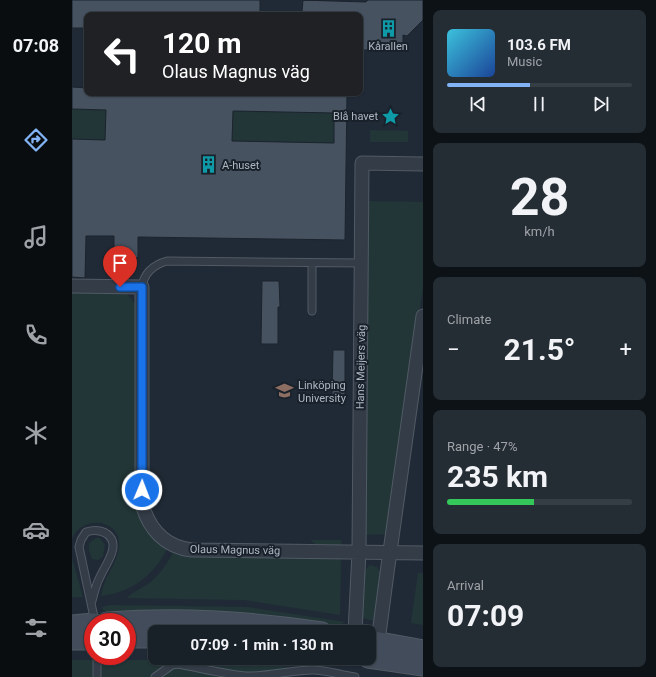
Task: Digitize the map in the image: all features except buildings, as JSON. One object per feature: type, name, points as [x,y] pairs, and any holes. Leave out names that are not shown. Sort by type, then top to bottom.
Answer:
[{"type":"main road","points":[[136,621],[226,621],[270,625]]},
{"type":"main road","points":[[72,625],[84,623]]},
{"type":"main road","points":[[136,638],[148,638]]},
{"type":"main road","points":[[72,640],[84,640]]},
{"type":"main road","points":[[376,650],[423,650]]},
{"type":"main road","points":[[376,651],[423,666]]},
{"type":"street","name":"Hans Meijers väg","points":[[355,625],[359,552],[362,163],[423,164]]},
{"type":"street","points":[[72,286],[142,287]]},
{"type":"street","name":"Olaus Magnus väg","points":[[142,287],[142,504],[148,522],[155,531],[173,546],[192,550],[359,552],[389,554],[423,553]]},
{"type":"street","points":[[376,632],[389,554],[423,316]]},
{"type":"lane","points":[[142,287],[143,281],[148,272],[154,266],[167,261],[362,263]]},
{"type":"lane","points":[[312,263],[312,311]]},
{"type":"lane","points":[[92,601],[100,577],[110,558],[112,550],[110,536],[100,531],[86,532],[79,547],[92,601],[93,613]]},
{"type":"lane","points":[[155,677],[172,665],[178,664],[243,676],[272,675],[311,670],[333,671],[343,676],[355,677]]},
{"type":"lane","points":[[97,665],[98,677]]},
{"type":"green space","points":[[72,109],[106,110],[105,140],[72,139]]},
{"type":"green space","points":[[233,111],[334,113],[334,143],[232,141]]},
{"type":"green space","points":[[370,130],[408,131],[408,142],[370,142]]},
{"type":"green space","points":[[368,201],[423,202],[423,287],[388,534],[364,535]]},
{"type":"green space","points":[[72,292],[123,292],[131,298],[136,307],[138,509],[146,526],[167,549],[155,567],[140,581],[122,591],[101,596],[104,583],[118,554],[119,539],[116,533],[107,525],[93,523],[86,524],[80,528],[72,538]]},
{"type":"green space","points":[[96,538],[100,538],[105,545],[103,556],[98,560],[92,559],[89,550],[89,543]]},
{"type":"green space","points":[[311,540],[341,540],[342,546],[320,546],[313,543]]},
{"type":"green space","points":[[174,551],[183,555],[195,556],[341,559],[340,615],[245,600],[127,598],[148,584],[160,573]]},
{"type":"green space","points":[[72,557],[73,562],[83,597],[72,597]]},
{"type":"green space","points":[[370,565],[377,567],[381,574],[375,621],[362,618],[364,573]]},
{"type":"green space","points":[[418,573],[423,573],[423,625],[411,623]]},
{"type":"green space","points":[[110,605],[248,607],[345,622],[339,625],[291,625],[136,617],[136,613],[108,613],[103,610],[102,607]]},
{"type":"green space","points":[[72,660],[84,660],[84,665],[136,665],[136,660],[148,660],[148,665],[267,665],[290,667],[289,677],[72,677]]},
{"type":"place","name":"Kårallen","points":[[388,28]]},
{"type":"place","name":"Blå havet","points":[[391,116]]},
{"type":"place","name":"A-huset","points":[[209,165]]},
{"type":"place","name":"Linköping University","points":[[285,391]]},
{"type":"route","points":[[120,287],[142,287],[142,490]]}]
